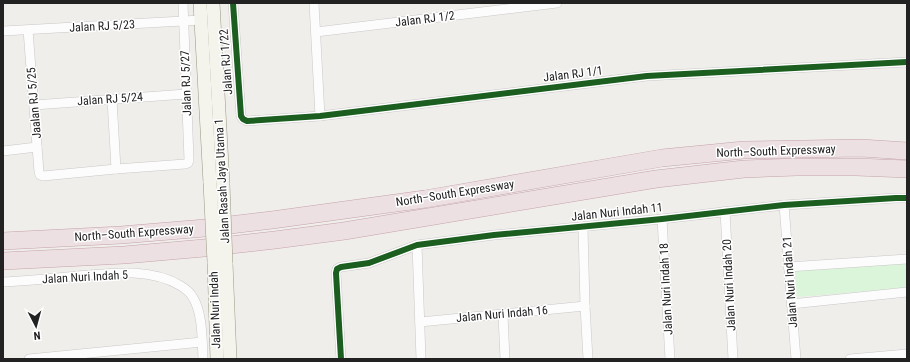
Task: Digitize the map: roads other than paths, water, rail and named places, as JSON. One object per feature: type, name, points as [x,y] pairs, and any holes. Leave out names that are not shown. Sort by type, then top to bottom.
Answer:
[{"type":"highway","name":"North–South Expressway","points":[[3,241],[205,228],[272,220],[424,198],[662,158],[744,150],[861,148],[907,151]]},
{"type":"highway","name":"North–South Expressway","points":[[3,261],[131,254],[275,240],[351,230],[656,179],[744,169],[856,167],[907,169]]},
{"type":"main road","name":"Jalan Rasah Jaya Utama 1","points":[[200,3],[217,184]]},
{"type":"main road","name":"Jalan Rasah Jaya Utama 1","points":[[213,3],[220,262]]},
{"type":"main road","name":"Jalan Nuri Indah","points":[[217,359],[220,262]]},
{"type":"main road","name":"Jalan Nuri Indah","points":[[220,262],[230,359]]},
{"type":"street","name":"Jalan RJ 5/27","points":[[116,170],[188,163],[183,3]]},
{"type":"street","name":"Jalan RJ 1/22","points":[[233,3],[241,116],[243,119]]},
{"type":"street","points":[[314,3],[320,116]]},
{"type":"street","name":"Jalan RJ 1/2","points":[[316,32],[557,3]]},
{"type":"street","name":"Jalan RJ 5/23","points":[[3,31],[201,20]]},
{"type":"street","name":"Jaalan RJ 5/25","points":[[28,30],[40,175],[116,170]]},
{"type":"street","name":"Jalan RJ 1/1","points":[[243,119],[251,122],[320,116],[647,76],[907,62]]},
{"type":"street","name":"Jalan RJ 5/24","points":[[34,105],[186,94]]},
{"type":"street","points":[[112,99],[116,170]]},
{"type":"street","points":[[3,151],[37,147]]},
{"type":"street","name":"Jalan Nuri Indah 11","points":[[341,359],[336,274],[337,270],[341,266],[369,263],[417,245],[494,235],[662,219],[784,204],[907,198]]},
{"type":"street","name":"Jalan Nuri Indah 21","points":[[784,204],[796,359]]},
{"type":"street","name":"Jalan Nuri Indah 20","points":[[725,211],[733,359]]},
{"type":"street","name":"Jalan Nuri Indah 18","points":[[662,219],[670,359]]},
{"type":"street","points":[[583,227],[588,359]]},
{"type":"street","points":[[417,245],[421,359]]},
{"type":"street","points":[[788,267],[907,259]]},
{"type":"street","name":"Jalan Nuri Indah 5","points":[[3,282],[117,273],[143,274],[165,278],[186,290],[192,296],[197,308],[200,322],[204,359]]},
{"type":"street","points":[[791,304],[907,292]]},
{"type":"street","name":"Jalan Nuri Indah 16","points":[[420,322],[585,306]]},
{"type":"street","points":[[503,314],[505,359]]},
{"type":"street","points":[[29,359],[202,342]]},
{"type":"street","points":[[850,359],[907,354]]}]
